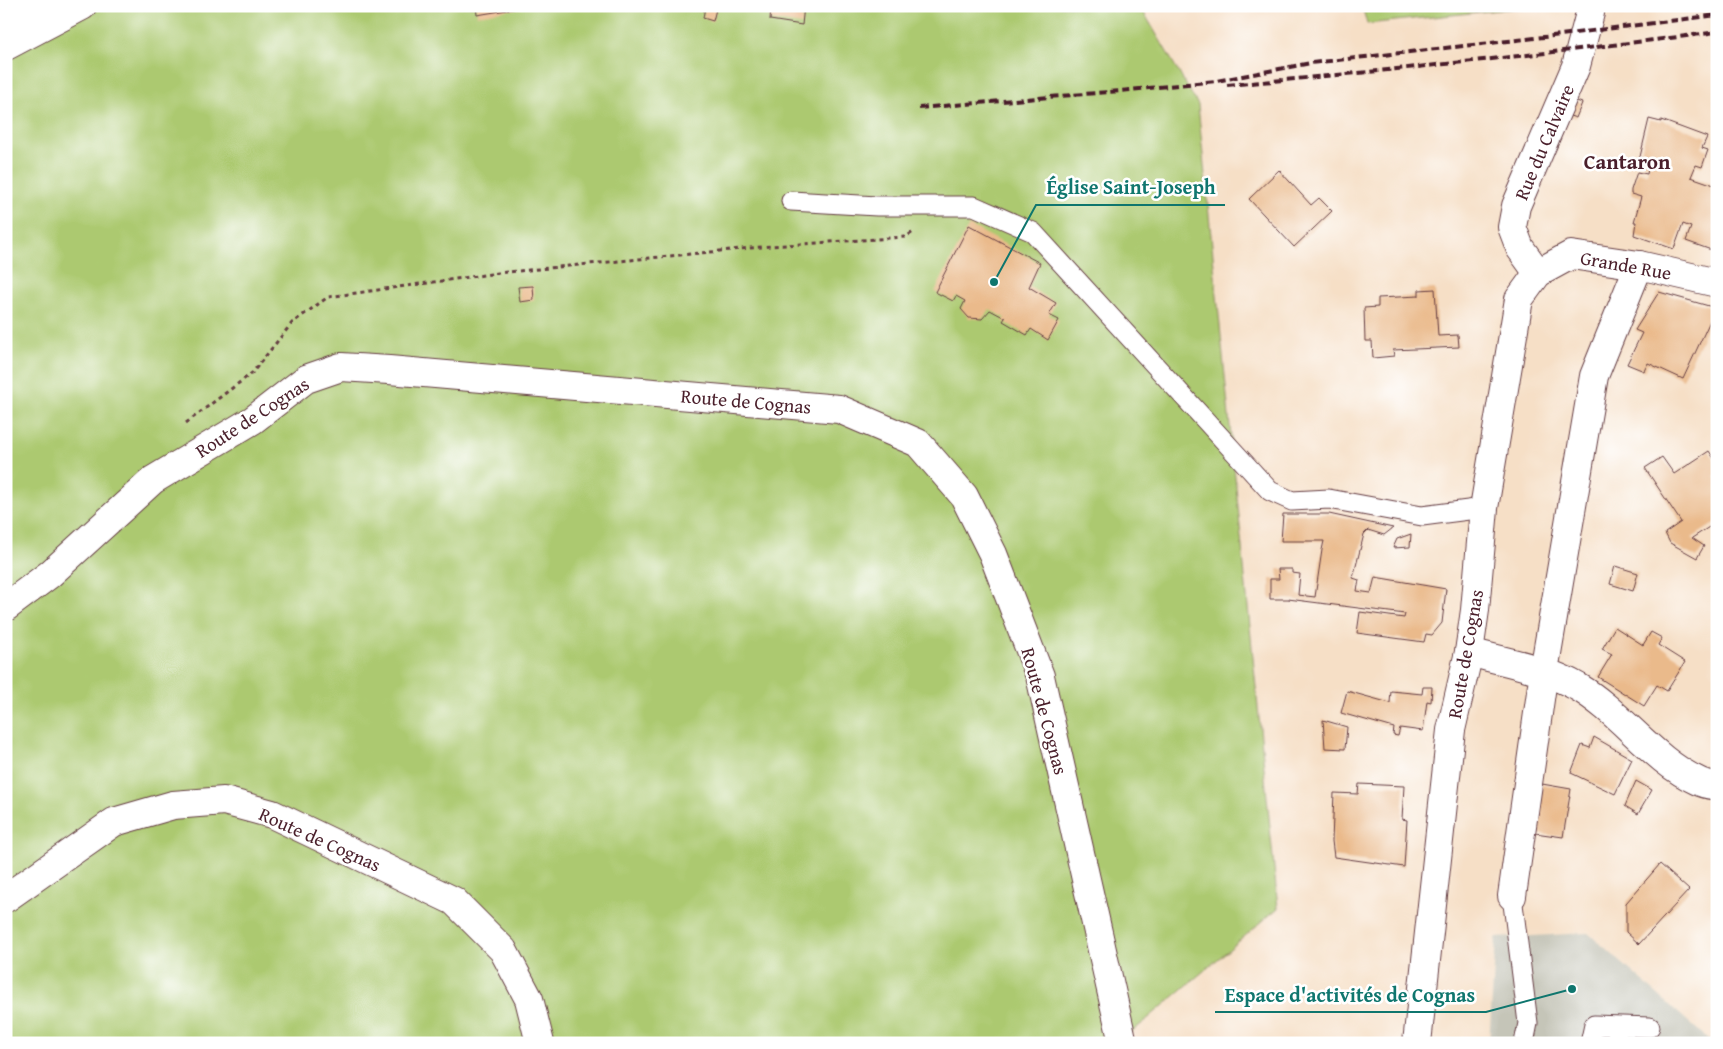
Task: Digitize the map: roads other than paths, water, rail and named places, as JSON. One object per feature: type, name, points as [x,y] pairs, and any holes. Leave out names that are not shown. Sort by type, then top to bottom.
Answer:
[{"type":"street","points":[[6,22],[37,6]]},
{"type":"street","points":[[6,46],[82,6]]},
{"type":"street","name":"Rue du Calvaire","points":[[1538,273],[1520,248],[1512,227],[1514,213],[1576,66],[1590,13],[1590,6]]},
{"type":"street","name":"Grande Rue","points":[[1538,273],[1571,255],[1638,264],[1717,283]]},
{"type":"street","points":[[1512,896],[1544,671],[1594,376],[1638,264]]},
{"type":"street","name":"Route de Cognas","points":[[1417,1043],[1451,730],[1475,610],[1484,508],[1519,299],[1538,273]]},
{"type":"street","name":"Route de Cognas","points":[[6,607],[50,574],[152,480],[253,420],[306,379],[341,367],[839,409],[918,443],[964,496],[993,554],[1040,676],[1123,1043]]},
{"type":"street","points":[[1468,652],[1544,671],[1578,688],[1623,721],[1666,762],[1699,782],[1717,786]]},
{"type":"street","name":"Route de Cognas","points":[[6,898],[114,822],[173,805],[224,801],[272,814],[454,901],[503,950],[529,999],[540,1043]]},
{"type":"lane","points":[[790,201],[877,206],[974,206],[1033,232],[1270,491],[1292,501],[1329,499],[1422,516],[1484,508]]},
{"type":"lane","points":[[1512,896],[1528,1023],[1524,1043]]},
{"type":"lane","points":[[1590,1043],[1594,1025],[1650,1027]]},
{"type":"railway","points":[[919,108],[1216,81],[1311,63],[1544,37],[1717,15]]},
{"type":"railway","points":[[1227,85],[1472,61],[1717,32]]},
{"type":"place","name":"Église Saint-Joseph","points":[[994,282]]},
{"type":"place","name":"Espace d'activités de Cognas","points":[[1572,989]]},
{"type":"district","name":"Cantaron","points":[[1627,162]]}]
